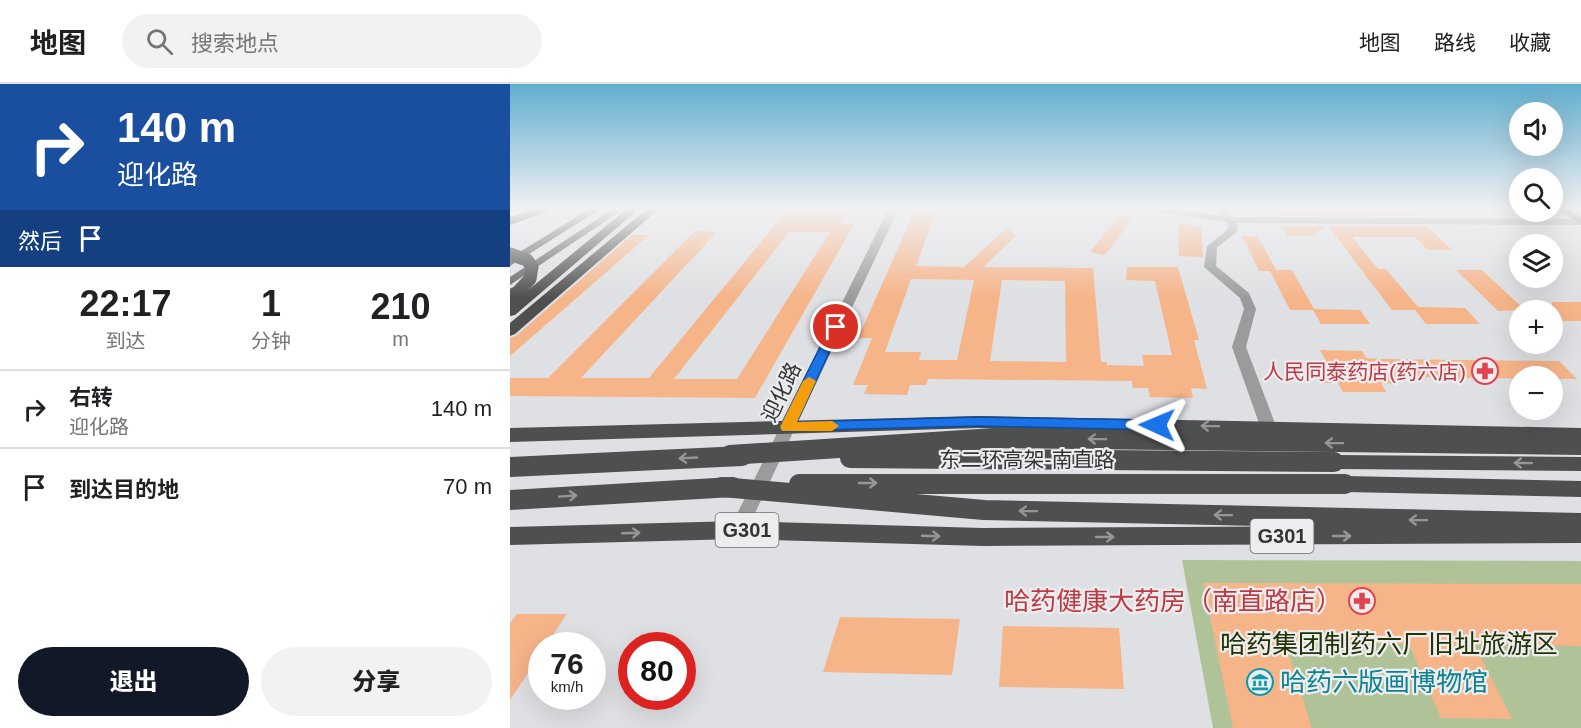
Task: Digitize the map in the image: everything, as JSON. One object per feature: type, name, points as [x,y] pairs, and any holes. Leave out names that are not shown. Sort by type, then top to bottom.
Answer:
[{"type":"highway","points":[[510,312],[599,238]]},
{"type":"highway","points":[[510,331],[619,238]]},
{"type":"highway","points":[[510,254],[527,260],[532,267],[530,279],[510,300]]},
{"type":"highway","points":[[519,437],[665,437],[787,427],[978,422],[1268,426],[1581,435]]},
{"type":"highway","points":[[729,455],[995,438],[1581,445]]},
{"type":"highway","name":"东二环高架-南直路","points":[[510,467],[729,455],[1581,464]]},
{"type":"highway","name":"东二环高架-南直路","points":[[510,500],[722,487],[861,483],[1346,484],[1581,489]]},
{"type":"highway","points":[[722,487],[984,510],[1581,523]]},
{"type":"highway","name":"G301","points":[[510,536],[738,530],[983,537],[1581,534]]},
{"type":"main road","points":[[510,263],[549,238]]},
{"type":"main road","points":[[510,282],[575,238]]},
{"type":"street","name":"迎化路","points":[[738,530],[879,238]]},
{"type":"street","points":[[1223,238],[1212,246],[1210,267],[1245,296],[1250,309],[1239,347],[1268,426]]},
{"type":"green space","name":"哈药集团制药六厂旧址旅游区","points":[[1182,560],[1581,561],[1581,728],[1213,728]]},
{"type":"building","points":[[628,238],[645,238],[510,356],[510,338],[516,336]]},
{"type":"building","points":[[688,238],[711,238],[581,378],[649,378],[764,238],[784,238],[674,379],[737,379],[826,238],[846,238],[755,398],[510,396],[510,378],[548,378]]},
{"type":"building","points":[[903,238],[926,238],[916,266],[964,267],[996,238],[1014,238],[983,267],[1093,268],[1101,362],[1107,362],[1107,365],[1144,366],[1142,355],[1172,355],[1155,281],[1126,280],[1127,267],[1178,267],[1199,340],[1194,340],[1207,389],[1191,388],[1193,398],[1150,397],[1148,388],[1133,388],[1132,381],[928,379],[926,385],[910,385],[907,395],[864,394],[868,385],[853,385],[872,338],[858,338]],"holes":[[[911,279],[974,280],[957,360],[919,360],[921,352],[885,352]],[[1002,280],[1065,281],[1066,362],[990,361]]]},
{"type":"building","points":[[1101,238],[1118,238],[1105,255],[1090,252]]},
{"type":"building","points":[[1178,238],[1202,238],[1203,257],[1179,256]]},
{"type":"building","points":[[1243,238],[1259,238],[1276,270],[1292,270],[1314,309],[1360,310],[1370,324],[1321,324],[1313,310],[1290,310],[1270,271],[1259,271]]},
{"type":"building","points":[[1337,238],[1353,238],[1378,269],[1386,269],[1418,307],[1465,308],[1480,324],[1426,324],[1415,310],[1392,310]]},
{"type":"building","points":[[1416,238],[1440,238],[1452,250],[1428,250]]},
{"type":"building","points":[[1456,270],[1482,270],[1514,300],[1509,300],[1509,311],[1498,311]]},
{"type":"building","points":[[1563,302],[1581,302],[1581,321],[1563,321]]},
{"type":"building","points":[[1320,350],[1362,351],[1366,358],[1381,359],[1559,361],[1577,379],[1563,379],[1563,366],[1509,366],[1509,378],[1393,377],[1397,384],[1381,383],[1386,392],[1343,392],[1338,383],[1323,383],[1312,361],[1326,361]]},
{"type":"building","name":"哈药六版画博物馆","points":[[1203,583],[1581,584],[1581,646],[1474,644],[1512,719],[1441,718],[1409,644],[1285,642],[1312,728],[1233,728]]},
{"type":"building","points":[[517,614],[567,614],[555,632],[528,632],[528,673],[510,700],[510,623]]},
{"type":"building","points":[[840,617],[960,619],[952,675],[823,672]]},
{"type":"building","points":[[1003,626],[1119,628],[1124,689],[999,687]]},
{"type":"slow traffic","points":[[809,381],[787,427],[832,426]]},
{"type":"place","name":"人民同泰药店(药六店)","points":[[1485,371]]},
{"type":"place","name":"哈药健康大药房（南直路店）","points":[[1362,601]]},
{"type":"place","name":"哈药六版画博物馆","points":[[1260,682]]},
{"type":"route","points":[[836,327],[787,427],[978,422],[1157,425]]}]
